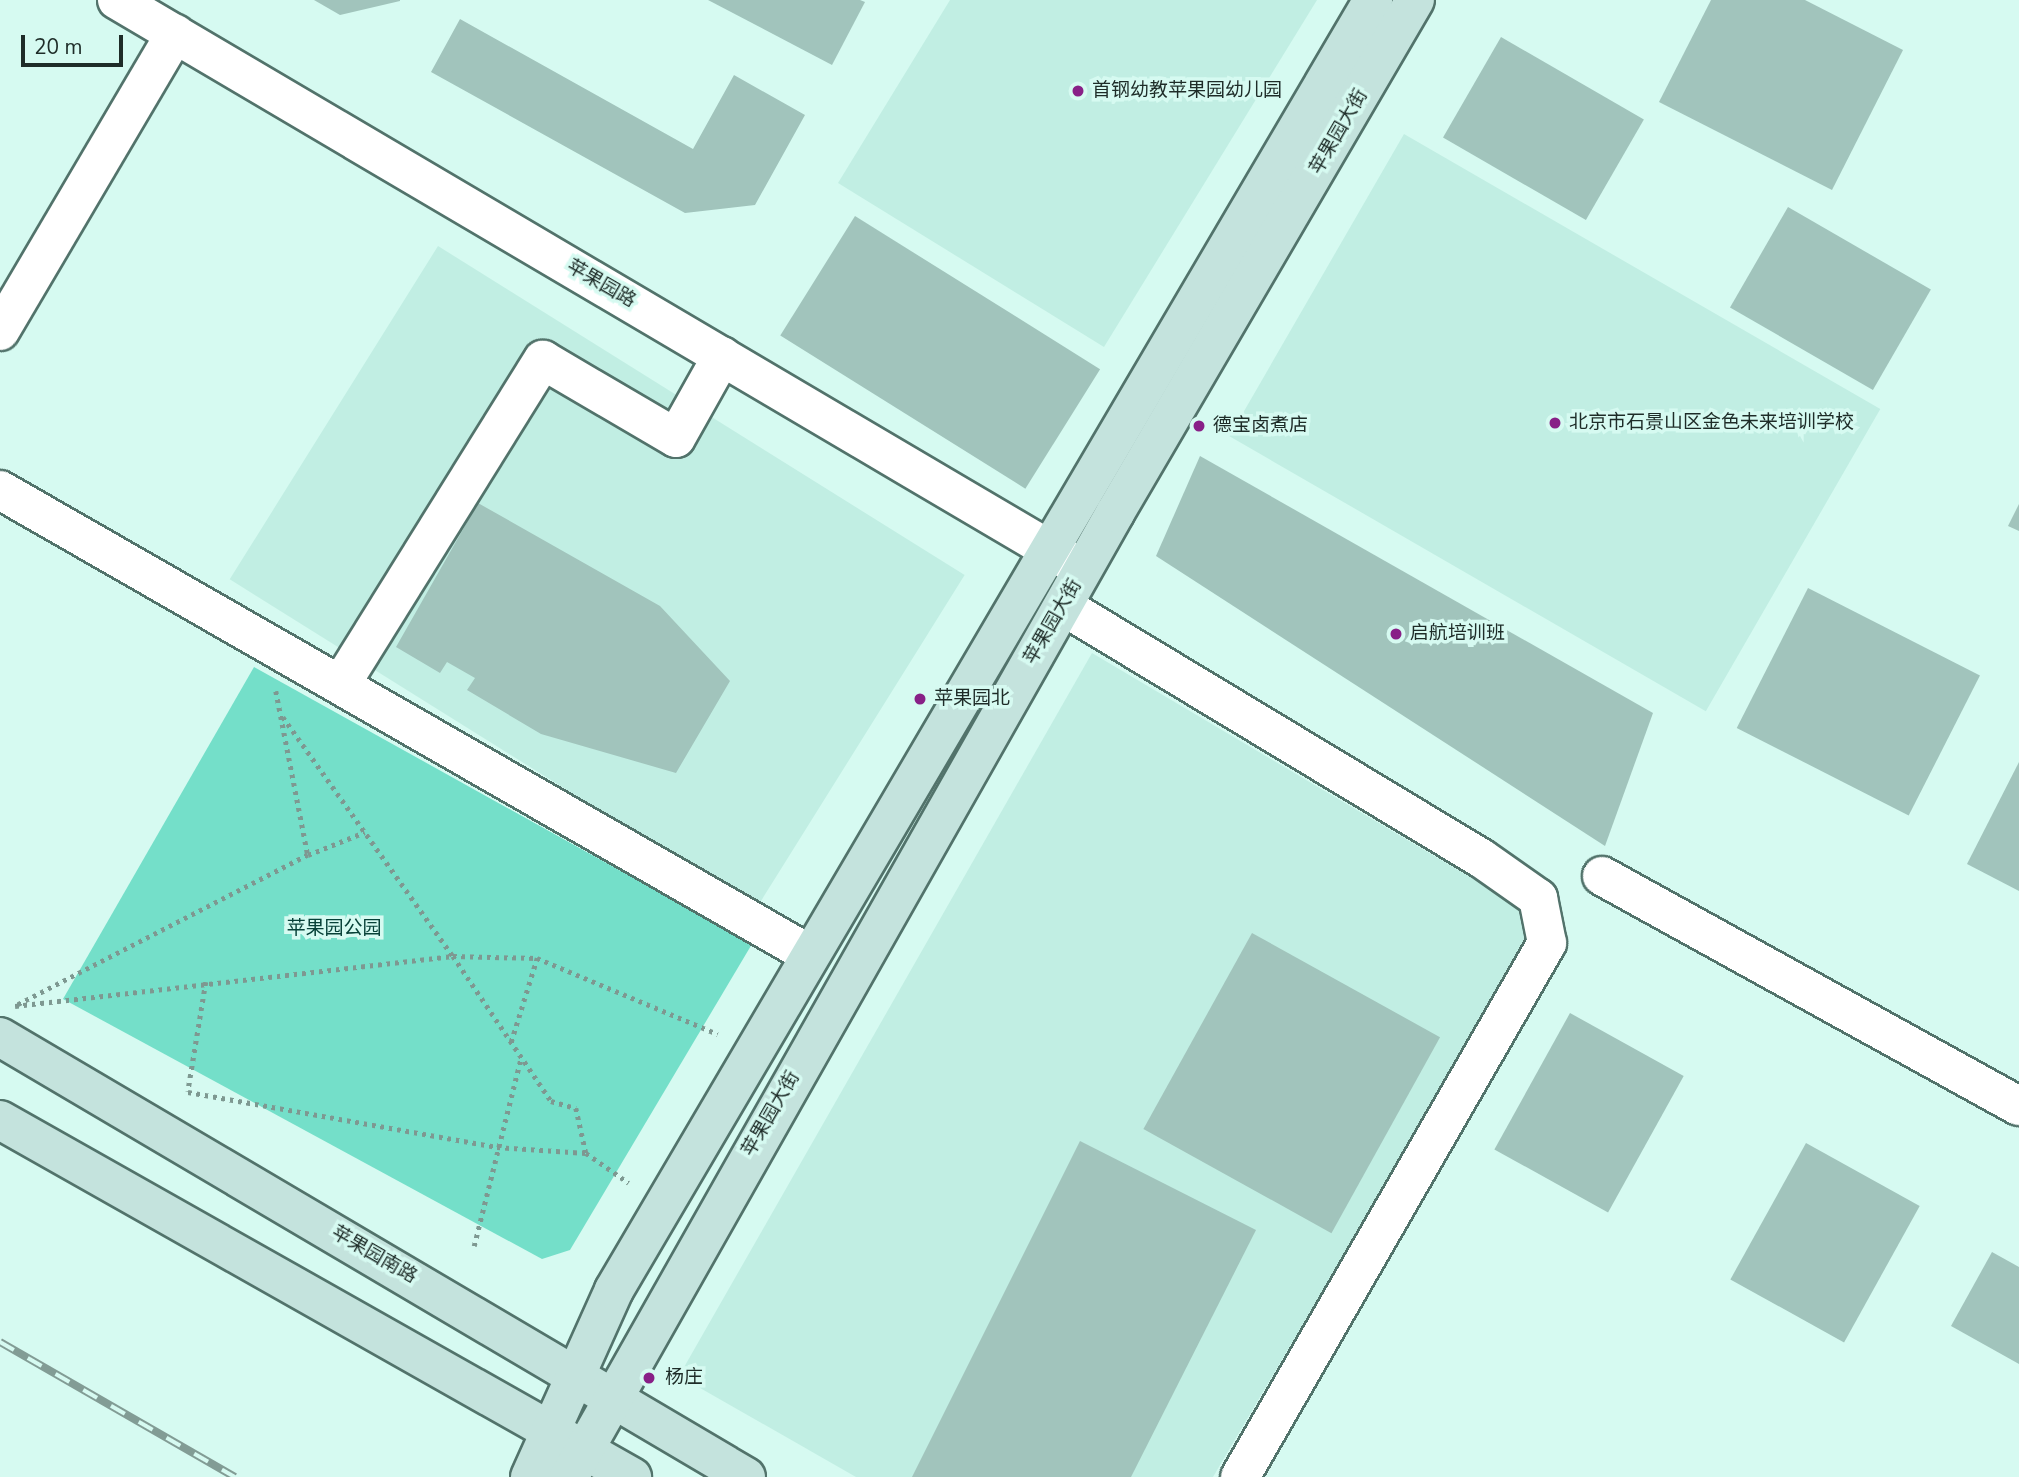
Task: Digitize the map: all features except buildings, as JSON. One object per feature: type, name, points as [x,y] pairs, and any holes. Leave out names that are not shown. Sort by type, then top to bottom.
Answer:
[{"type":"main road","name":"苹果园大街","points":[[569,1451],[578,1373],[614,1290],[1047,548],[1373,0]]},
{"type":"main road","name":"苹果园大街","points":[[569,1451],[612,1393],[1083,570],[1415,0]]},
{"type":"main road","name":"苹果园南路","points":[[0,1037],[612,1393],[746,1477]]},
{"type":"main road","points":[[0,1120],[569,1451],[632,1477]]},
{"type":"main road","points":[[530,1477],[569,1451]]},
{"type":"street","name":"苹果园路","points":[[117,0],[1083,570]]},
{"type":"street","points":[[0,331],[175,34]]},
{"type":"street","points":[[341,684],[543,360],[676,438],[722,356]]},
{"type":"street","points":[[0,490],[809,954]]},
{"type":"street","points":[[1063,606],[1481,858],[1538,898],[1547,943],[1240,1477]]},
{"type":"street","points":[[1602,876],[2019,1106]]},
{"type":"path","points":[[266,642],[307,855]]},
{"type":"path","points":[[280,714],[453,956],[551,1101],[576,1108],[586,1153]]},
{"type":"path","points":[[365,832],[307,855],[15,1006],[206,982],[453,956],[537,958],[718,1034]]},
{"type":"path","points":[[511,1042],[537,958]]},
{"type":"path","points":[[206,982],[188,1092],[497,1147],[586,1153],[628,1183]]},
{"type":"path","points":[[474,1246],[521,1057]]},
{"type":"shaded area","name":"首钢幼教苹果园幼儿园","points":[[950,0],[1317,0],[1104,347],[838,183]]},
{"type":"shaded area","name":"北京市石景山区金色未来培训学校","points":[[1404,134],[1880,409],[1706,711],[1230,436]]},
{"type":"shaded area","points":[[438,246],[965,575],[756,908],[230,579]]},
{"type":"shaded area","points":[[1092,653],[1522,908],[1532,934],[1213,1477],[856,1477],[679,1376]]},
{"type":"green space","name":"苹果园公园","points":[[254,667],[752,944],[570,1250],[542,1259],[63,999]]},
{"type":"railway","points":[[0,1342],[235,1477]]},
{"type":"place","name":"首钢幼教苹果园幼儿园","points":[[1078,91]]},
{"type":"place","name":"北京市石景山区金色未来培训学校","points":[[1555,423]]},
{"type":"place","name":"德宝卤煮店","points":[[1199,426]]},
{"type":"place","name":"启航培训班","points":[[1396,634]]},
{"type":"place","name":"苹果园北","points":[[920,699]]},
{"type":"place","name":"杨庄","points":[[649,1378]]}]
